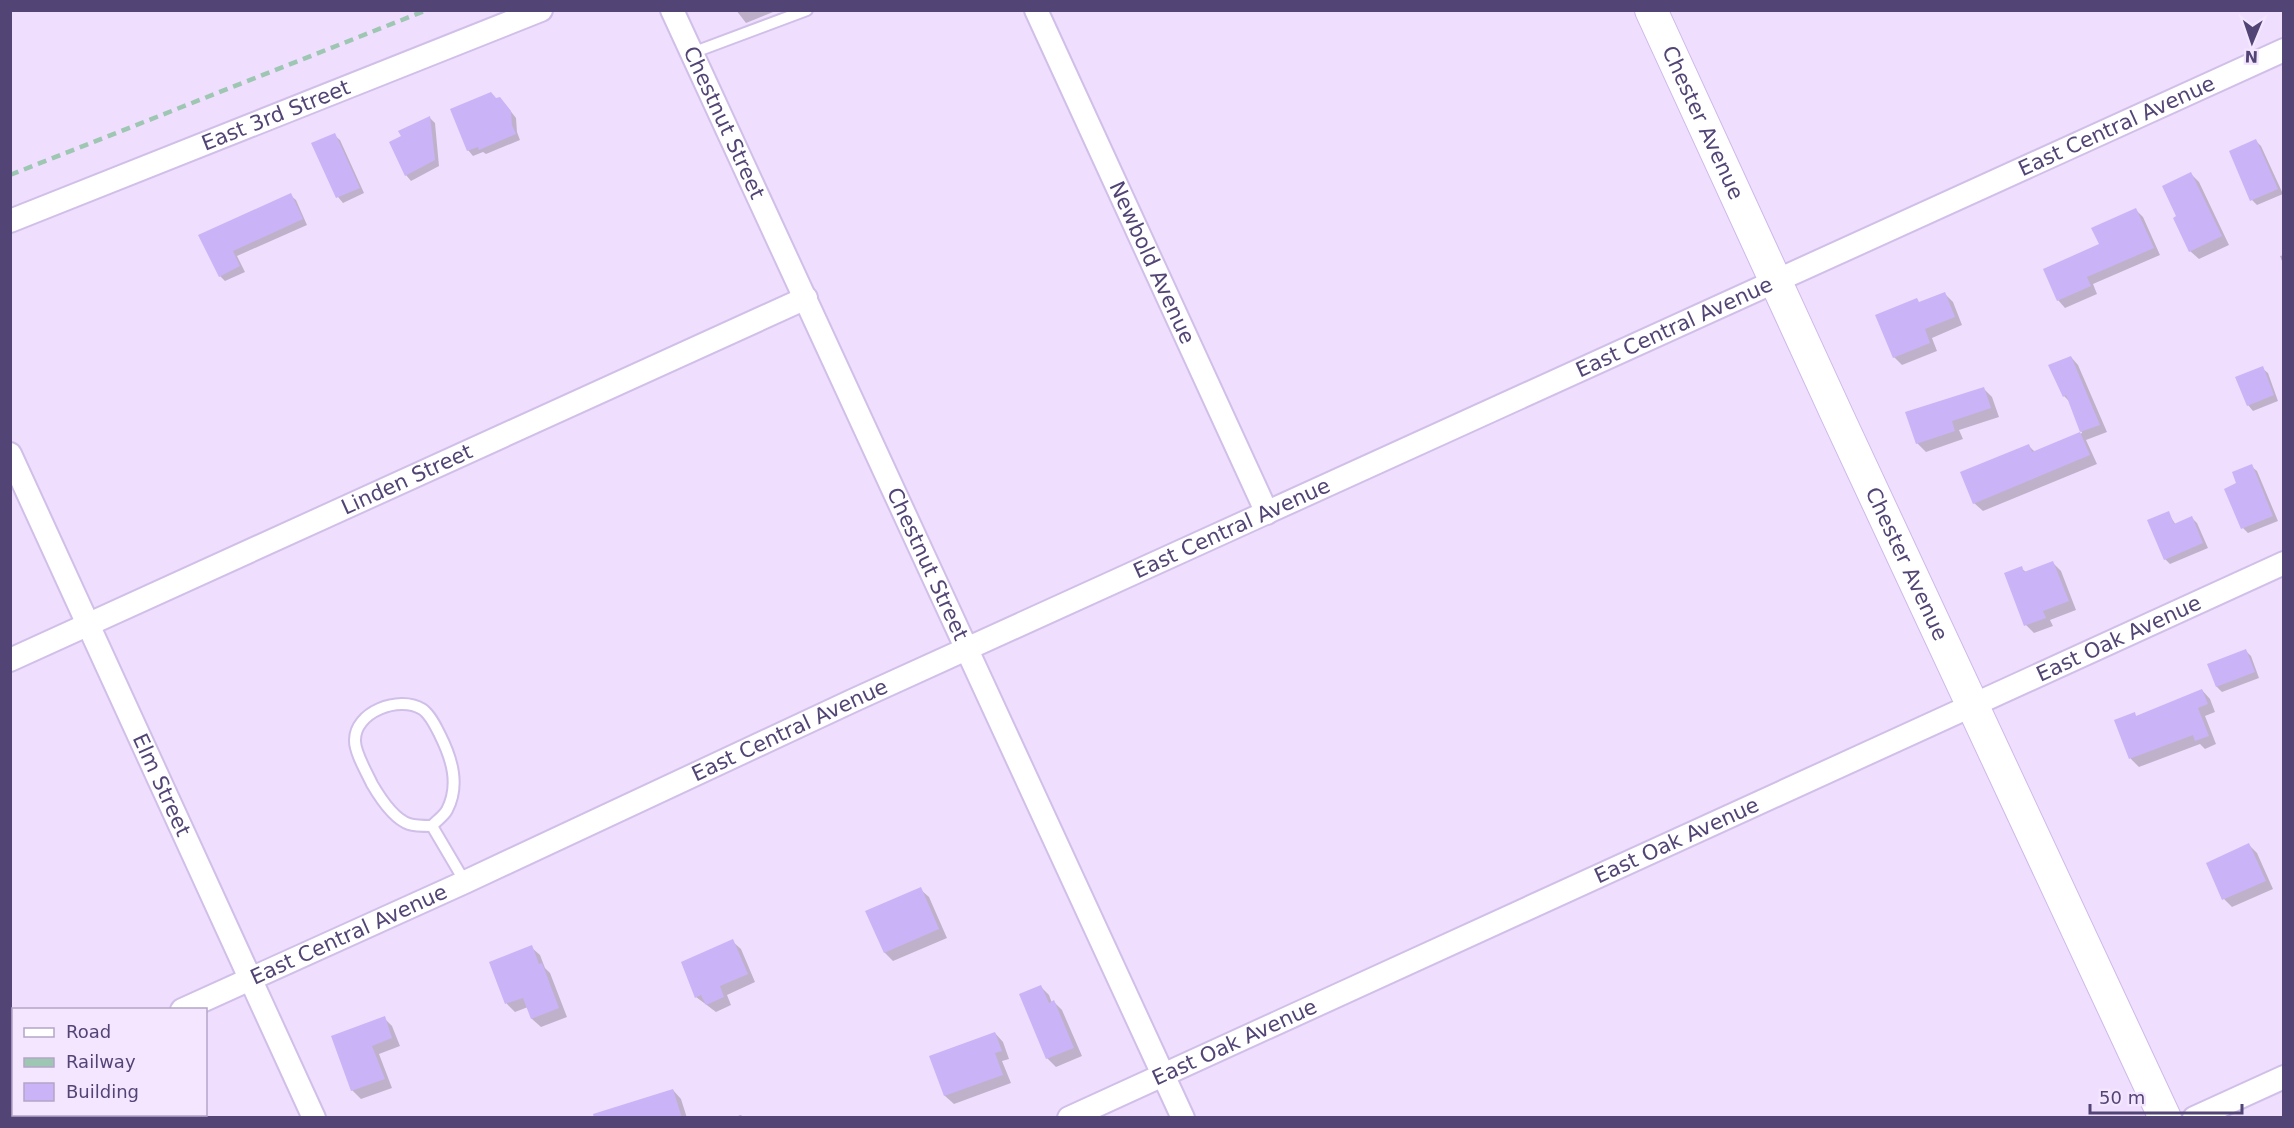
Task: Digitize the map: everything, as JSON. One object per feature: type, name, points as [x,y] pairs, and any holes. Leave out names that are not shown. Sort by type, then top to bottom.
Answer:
[{"type":"main road","name":"Chester Avenue","points":[[1652,10],[2165,1118]]},
{"type":"street","name":"East 3rd Street","points":[[10,220],[541,10]]},
{"type":"street","name":"Chestnut Street","points":[[672,10],[1183,1118]]},
{"type":"street","name":"Newbold Avenue","points":[[1036,10],[1267,513]]},
{"type":"street","name":"East Central Avenue","points":[[186,1008],[465,882],[604,815],[2283,50]]},
{"type":"street","name":"Linden Street","points":[[10,660],[806,298]]},
{"type":"street","name":"Elm Street","points":[[10,454],[314,1118]]},
{"type":"street","name":"East Oak Avenue","points":[[1069,1118],[2283,563]]},
{"type":"street","points":[[2194,1118],[2283,1077]]},
{"type":"lane","points":[[692,53],[807,10]]},
{"type":"lane","points":[[402,703],[422,710],[436,726],[451,758],[455,788],[447,811],[432,826],[408,824],[400,818],[381,799],[363,767],[354,742],[360,723],[378,709],[402,703]]},
{"type":"lane","points":[[432,826],[465,882]]},
{"type":"building","points":[[491,92],[496,98],[500,97],[511,111],[512,125],[516,134],[479,150],[478,147],[467,151],[450,109]]},
{"type":"building","points":[[430,116],[435,160],[405,176],[389,142],[401,136],[398,131]]},
{"type":"building","points":[[335,133],[360,188],[336,198],[311,143]]},
{"type":"building","points":[[2256,139],[2278,189],[2250,201],[2229,151]]},
{"type":"building","points":[[2191,172],[2222,236],[2189,252],[2173,218],[2176,216],[2162,186]]},
{"type":"building","points":[[291,193],[303,219],[233,251],[240,266],[219,277],[198,235]]},
{"type":"building","points":[[2136,208],[2154,248],[2087,277],[2091,286],[2057,301],[2043,269],[2099,244],[2091,228]]},
{"type":"building","points":[[1945,292],[1955,317],[1925,329],[1930,343],[1893,358],[1875,315],[1917,298],[1919,302]]},
{"type":"building","points":[[2071,356],[2100,425],[2080,432],[2066,395],[2063,397],[2048,365]]},
{"type":"building","points":[[2263,366],[2274,395],[2247,406],[2235,377]]},
{"type":"building","points":[[1984,387],[1991,408],[1952,421],[1955,431],[1916,444],[1905,412]]},
{"type":"building","points":[[2080,432],[2090,455],[1973,504],[1960,472],[2029,444],[2032,452]]},
{"type":"building","points":[[2252,464],[2273,516],[2241,529],[2224,489],[2236,483],[2232,472]]},
{"type":"building","points":[[2169,511],[2174,524],[2192,516],[2203,543],[2164,560],[2147,520]]},
{"type":"building","points":[[2053,561],[2069,601],[2043,611],[2046,618],[2024,626],[2004,573],[2022,566],[2024,572]]},
{"type":"building","points":[[2246,649],[2255,672],[2216,687],[2207,664]]},
{"type":"building","points":[[2202,689],[2208,704],[2198,708],[2209,736],[2195,741],[2193,735],[2129,759],[2114,720],[2135,712],[2136,716]]},
{"type":"building","points":[[2249,843],[2266,881],[2222,900],[2206,863]]},
{"type":"building","points":[[921,887],[939,929],[884,953],[865,911]]},
{"type":"building","points":[[733,939],[748,974],[720,986],[724,997],[706,1005],[701,995],[695,998],[681,962]]},
{"type":"building","points":[[532,945],[539,964],[542,963],[559,1008],[531,1019],[523,998],[505,1004],[489,962]]},
{"type":"building","points":[[1041,985],[1049,1003],[1054,1000],[1074,1048],[1046,1059],[1019,994]]},
{"type":"building","points":[[385,1016],[392,1038],[372,1046],[385,1079],[351,1091],[331,1036]]},
{"type":"building","points":[[995,1032],[1002,1051],[995,1053],[1003,1075],[944,1096],[929,1056]]},
{"type":"building","points":[[673,1089],[682,1118],[594,1118],[593,1114]]},
{"type":"railway","points":[[10,175],[427,10]]}]
